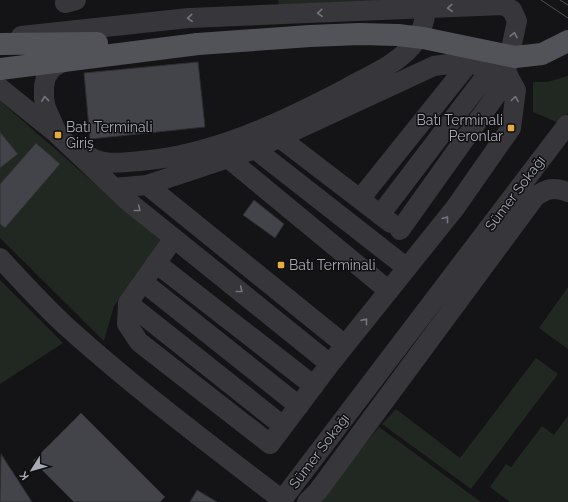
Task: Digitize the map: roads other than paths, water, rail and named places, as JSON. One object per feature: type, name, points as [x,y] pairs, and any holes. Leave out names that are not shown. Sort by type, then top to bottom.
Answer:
[{"type":"main road","points":[[0,69],[198,44],[310,36],[360,34],[398,35],[423,38],[496,54],[521,57],[542,54],[568,41]]},
{"type":"main road","points":[[0,44],[144,42],[198,44]]},
{"type":"street","points":[[0,40],[31,34],[188,18],[271,7],[426,9],[503,5],[512,10],[517,21],[502,73],[400,230]]},
{"type":"street","points":[[0,88],[39,121],[88,157],[102,162],[119,163],[155,160],[209,149],[234,141],[334,94],[395,61],[412,47],[425,19],[426,9]]},
{"type":"street","points":[[66,60],[52,68],[46,77],[44,86],[46,108],[58,135],[114,188],[330,364]]},
{"type":"street","points":[[114,188],[147,185],[255,150],[434,66],[464,62],[469,63],[502,73],[516,90],[511,128],[455,208],[330,364],[283,426],[128,302],[174,238]]},
{"type":"street","points":[[360,199],[469,63]]},
{"type":"street","points":[[380,215],[502,73]]},
{"type":"street","name":"Sümer Sokağı","points":[[0,258],[42,304],[68,328],[187,427],[281,501],[567,125]]},
{"type":"street","points":[[280,138],[423,248]]},
{"type":"street","points":[[255,150],[407,268]]},
{"type":"street","points":[[228,158],[389,291]]},
{"type":"street","points":[[147,185],[345,346]]},
{"type":"street","points":[[307,502],[318,491],[535,197],[545,190],[557,188],[568,192]]},
{"type":"street","points":[[156,263],[314,386]]},
{"type":"street","points":[[143,282],[299,406]]},
{"type":"street","points":[[281,501],[304,502]]},
{"type":"tram line","points":[[541,0],[568,18]]},
{"type":"tram line","points":[[560,0],[568,5]]},
{"type":"place","name":"Batı Terminali Peronlar","points":[[511,128]]},
{"type":"place","name":"Batı Terminali Giriş","points":[[58,135]]},
{"type":"place","name":"Batı Terminali","points":[[281,265]]}]
